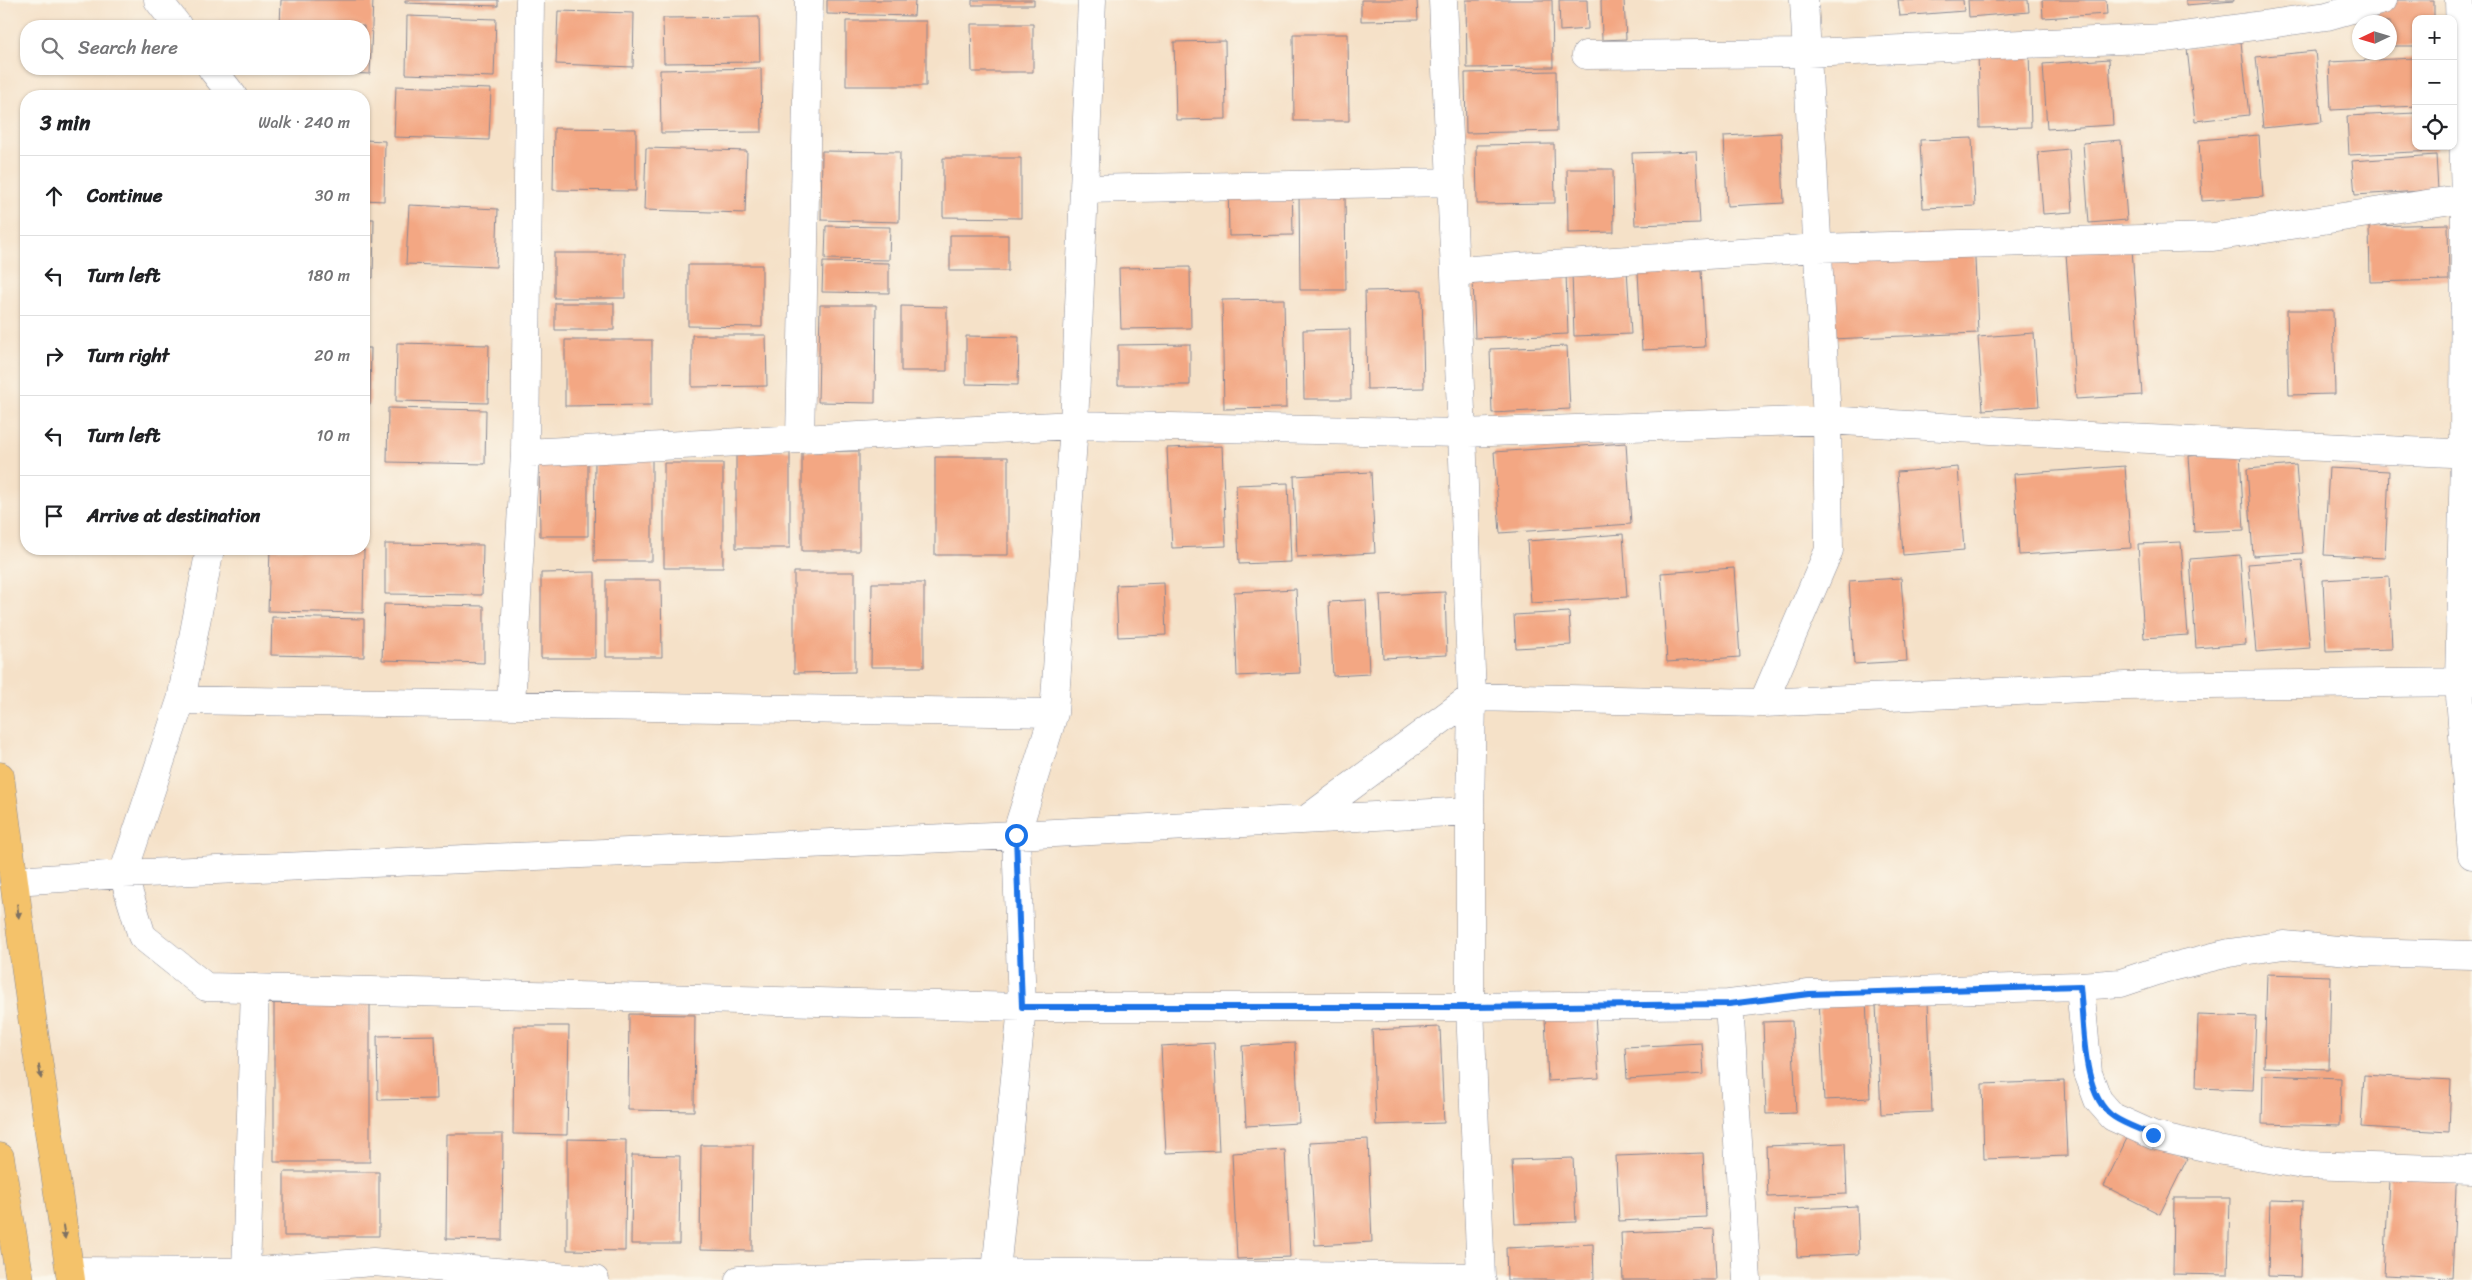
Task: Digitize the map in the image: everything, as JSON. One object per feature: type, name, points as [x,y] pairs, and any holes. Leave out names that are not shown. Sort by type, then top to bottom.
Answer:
[{"type":"highway","points":[[0,776],[70,1275]]},
{"type":"highway","points":[[0,1157],[20,1280]]},
{"type":"street","points":[[511,704],[525,453],[530,0]]},
{"type":"street","points":[[800,439],[809,0]]},
{"type":"street","points":[[995,1276],[1022,1007],[1016,835],[1054,713],[1074,425],[1092,0]]},
{"type":"street","points":[[739,1280],[995,1276],[1482,1279],[1470,1007],[1472,697],[1443,0]]},
{"type":"street","points":[[1763,703],[1829,550],[1828,420],[1804,0]]},
{"type":"street","points":[[1586,55],[1807,53],[2168,38],[2327,16],[2383,0]]},
{"type":"street","points":[[2459,0],[2468,295],[2466,682],[2472,855]]},
{"type":"street","points":[[159,2],[173,20]]},
{"type":"street","points":[[217,75],[228,90]]},
{"type":"street","points":[[1084,189],[1451,182]]},
{"type":"street","points":[[1455,271],[1818,248],[2213,237],[2465,198]]},
{"type":"street","points":[[525,453],[1074,425],[1462,433],[1828,420],[2106,438],[2468,454]]},
{"type":"street","points":[[209,555],[181,700],[123,874],[142,936],[206,987],[1022,1007],[1470,1007],[1729,1004],[1809,994],[2080,986],[2121,983],[2163,969],[2230,953],[2284,945],[2360,952],[2472,955]]},
{"type":"street","points":[[1307,819],[1472,697],[1763,703],[2126,686],[2466,682]]},
{"type":"street","points":[[181,700],[1054,713]]},
{"type":"street","points":[[14,881],[123,874],[1016,835],[1470,811]]},
{"type":"street","points":[[2080,986],[2088,1072],[2098,1100],[2113,1117],[2153,1135],[2218,1150],[2303,1165],[2472,1170]]},
{"type":"street","points":[[246,1272],[255,988]]},
{"type":"street","points":[[1729,1004],[1747,1280]]},
{"type":"street","points":[[70,1275],[246,1272],[373,1262],[504,1276],[595,1280]]},
{"type":"building","points":[[281,0],[373,0],[370,74],[370,20],[280,20]]},
{"type":"building","points":[[405,0],[498,0],[498,6],[405,3]]},
{"type":"building","points":[[827,0],[915,0],[914,16],[827,14]]},
{"type":"building","points":[[972,0],[1034,0],[1034,5],[972,5]]},
{"type":"building","points":[[1361,0],[1417,0],[1418,20],[1361,21]]},
{"type":"building","points":[[1466,0],[1552,0],[1553,67],[1467,68]]},
{"type":"building","points":[[1559,0],[1587,0],[1588,29],[1560,31]]},
{"type":"building","points":[[1601,0],[1624,0],[1626,39],[1602,40]]},
{"type":"building","points":[[1898,0],[1963,0],[1964,11],[1900,16]]},
{"type":"building","points":[[1968,0],[2028,0],[2029,12],[1969,17]]},
{"type":"building","points":[[2042,0],[2106,0],[2107,14],[2043,18]]},
{"type":"building","points":[[2186,0],[2234,0],[2234,1],[2186,5]]},
{"type":"building","points":[[2376,0],[2434,0],[2434,15],[2412,15],[2412,46],[2397,46],[2397,15],[2376,15]]},
{"type":"building","points":[[558,11],[634,13],[633,67],[556,64]]},
{"type":"building","points":[[407,16],[496,19],[494,77],[406,74]]},
{"type":"building","points":[[759,17],[760,62],[664,63],[663,18]]},
{"type":"building","points":[[846,21],[926,21],[926,86],[846,86]]},
{"type":"building","points":[[971,24],[1033,24],[1033,72],[972,72]]},
{"type":"building","points":[[1293,34],[1348,34],[1349,121],[1294,121]]},
{"type":"building","points":[[1225,41],[1226,119],[1176,120],[1174,42]]},
{"type":"building","points":[[2241,42],[2249,115],[2195,121],[2187,48]]},
{"type":"building","points":[[2029,50],[2031,127],[1980,128],[1978,52]]},
{"type":"building","points":[[2315,51],[2322,122],[2263,128],[2256,57]]},
{"type":"building","points":[[2412,58],[2412,106],[2331,110],[2329,62]]},
{"type":"building","points":[[2109,59],[2113,125],[2047,129],[2043,64]]},
{"type":"building","points":[[761,68],[762,132],[661,133],[660,70]]},
{"type":"building","points":[[1556,71],[1557,131],[1466,133],[1465,73]]},
{"type":"building","points":[[396,86],[491,89],[489,140],[394,137]]},
{"type":"building","points":[[2412,113],[2412,150],[2436,151],[2349,155],[2347,116]]},
{"type":"building","points":[[554,128],[636,129],[636,191],[553,190]]},
{"type":"building","points":[[1781,133],[1784,203],[1727,206],[1724,136]]},
{"type":"building","points":[[2259,135],[2263,197],[2202,201],[2199,140]]},
{"type":"building","points":[[1972,138],[1975,206],[1923,208],[1920,140]]},
{"type":"building","points":[[370,140],[385,141],[384,201],[370,200]]},
{"type":"building","points":[[2121,140],[2127,220],[2089,223],[2083,143]]},
{"type":"building","points":[[1554,144],[1555,203],[1477,204],[1476,145]]},
{"type":"building","points":[[646,148],[747,151],[745,213],[644,210]]},
{"type":"building","points":[[2069,149],[2073,212],[2043,214],[2038,152]]},
{"type":"building","points":[[822,151],[900,152],[899,222],[821,220]]},
{"type":"building","points":[[1696,151],[1700,223],[1635,225],[1632,153]]},
{"type":"building","points":[[2436,155],[2438,190],[2355,195],[2352,161]]},
{"type":"building","points":[[943,158],[1021,158],[1021,218],[943,217]]},
{"type":"building","points":[[1567,169],[1613,169],[1614,232],[1568,233]]},
{"type":"building","points":[[1228,178],[1292,178],[1293,235],[1229,236]]},
{"type":"building","points":[[1299,192],[1345,192],[1346,290],[1300,290]]},
{"type":"building","points":[[409,205],[498,209],[496,267],[406,264]]},
{"type":"building","points":[[370,219],[374,219],[373,278],[370,278]]},
{"type":"building","points":[[2448,224],[2449,280],[2370,282],[2369,226]]},
{"type":"building","points":[[826,226],[890,227],[889,260],[825,259]]},
{"type":"building","points":[[1974,233],[1978,333],[1830,339],[1825,240]]},
{"type":"building","points":[[2131,234],[2142,395],[2076,399],[2065,238]]},
{"type":"building","points":[[950,235],[1008,235],[1008,271],[950,271]]},
{"type":"building","points":[[554,253],[625,253],[625,298],[554,298]]},
{"type":"building","points":[[823,262],[889,263],[889,293],[822,292]]},
{"type":"building","points":[[688,265],[762,265],[762,327],[688,326]]},
{"type":"building","points":[[1190,267],[1191,328],[1121,329],[1119,268]]},
{"type":"building","points":[[1627,269],[1631,334],[1574,336],[1572,272]]},
{"type":"building","points":[[1701,270],[1705,347],[1642,350],[1638,272]]},
{"type":"building","points":[[1566,273],[1568,334],[1475,338],[1473,277]]},
{"type":"building","points":[[1422,290],[1424,388],[1367,389],[1365,291]]},
{"type":"building","points":[[1284,299],[1286,408],[1224,409],[1222,300]]},
{"type":"building","points":[[555,303],[614,303],[614,330],[555,330]]},
{"type":"building","points":[[820,305],[876,305],[875,403],[818,402]]},
{"type":"building","points":[[901,306],[947,307],[947,371],[901,371]]},
{"type":"building","points":[[2287,310],[2333,310],[2335,394],[2289,395]]},
{"type":"building","points":[[1350,329],[1351,399],[1304,399],[1303,330]]},
{"type":"building","points":[[2034,333],[2039,406],[1983,410],[1978,337]]},
{"type":"building","points":[[692,335],[766,335],[767,386],[692,387]]},
{"type":"building","points":[[966,336],[1019,337],[1018,385],[966,384]]},
{"type":"building","points":[[565,340],[652,340],[652,405],[565,406]]},
{"type":"building","points":[[397,343],[489,345],[488,403],[396,401]]},
{"type":"building","points":[[1190,344],[1190,385],[1118,385],[1118,345]]},
{"type":"building","points":[[1567,346],[1570,409],[1492,413],[1490,349]]},
{"type":"building","points":[[370,348],[371,348],[370,405]]},
{"type":"building","points":[[388,408],[486,410],[485,464],[387,462]]},
{"type":"building","points":[[1626,443],[1631,524],[1500,533],[1494,452]]},
{"type":"building","points":[[1222,446],[1226,546],[1172,548],[1167,448]]},
{"type":"building","points":[[736,450],[790,450],[790,548],[736,548]]},
{"type":"building","points":[[859,451],[859,551],[802,551],[802,452]]},
{"type":"building","points":[[2240,452],[2244,530],[2194,532],[2189,456]]},
{"type":"building","points":[[935,457],[1008,457],[1008,555],[935,555]]},
{"type":"building","points":[[595,458],[652,458],[652,561],[594,561]]},
{"type":"building","points":[[539,463],[588,463],[588,536],[540,536]]},
{"type":"building","points":[[664,463],[723,463],[723,568],[664,568]]},
{"type":"building","points":[[2296,465],[2303,553],[2253,556],[2247,469]]},
{"type":"building","points":[[2125,466],[2131,548],[2019,555],[2014,474]]},
{"type":"building","points":[[1958,467],[1964,550],[1903,555],[1897,472]]},
{"type":"building","points":[[2329,468],[2389,471],[2385,558],[2324,555]]},
{"type":"building","points":[[1371,472],[1375,553],[1297,557],[1294,476]]},
{"type":"building","points":[[1288,483],[1291,562],[1239,564],[1236,485]]},
{"type":"building","points":[[1623,534],[1627,597],[1531,603],[1527,541]]},
{"type":"building","points":[[2181,542],[2188,635],[2144,638],[2138,544]]},
{"type":"building","points":[[385,544],[483,545],[482,595],[385,594]]},
{"type":"building","points":[[270,555],[364,555],[363,613],[268,611]]},
{"type":"building","points":[[2240,555],[2246,644],[2196,648],[2190,559]]},
{"type":"building","points":[[2302,560],[2310,648],[2256,652],[2248,564]]},
{"type":"building","points":[[1734,568],[1740,657],[1667,662],[1661,573]]},
{"type":"building","points":[[595,572],[595,658],[541,658],[541,573]]},
{"type":"building","points":[[794,572],[855,572],[855,672],[794,673]]},
{"type":"building","points":[[2389,576],[2392,649],[2326,651],[2323,580]]},
{"type":"building","points":[[1901,578],[1907,661],[1854,664],[1849,581]]},
{"type":"building","points":[[606,580],[661,580],[662,657],[606,657]]},
{"type":"building","points":[[872,583],[924,583],[924,667],[871,667]]},
{"type":"building","points":[[1164,583],[1166,635],[1118,637],[1116,585]]},
{"type":"building","points":[[1296,589],[1300,673],[1237,676],[1234,592]]},
{"type":"building","points":[[1445,592],[1447,655],[1383,658],[1380,595]]},
{"type":"building","points":[[1366,600],[1369,674],[1333,676],[1329,602]]},
{"type":"building","points":[[384,604],[484,606],[484,663],[382,660]]},
{"type":"building","points":[[1569,612],[1571,645],[1516,648],[1514,615]]},
{"type":"building","points":[[272,617],[364,619],[364,657],[271,655]]},
{"type":"building","points":[[2267,974],[2331,976],[2329,1069],[2264,1067]]},
{"type":"building","points":[[1866,996],[1870,1098],[1824,1100],[1819,998]]},
{"type":"building","points":[[370,999],[370,1162],[274,1162],[274,1000]]},
{"type":"building","points":[[1928,1002],[1932,1112],[1881,1114],[1876,1004]]},
{"type":"building","points":[[629,1014],[695,1015],[694,1111],[628,1110]]},
{"type":"building","points":[[1595,1015],[1599,1078],[1548,1081],[1545,1018]]},
{"type":"building","points":[[2198,1015],[2256,1017],[2253,1090],[2196,1088]]},
{"type":"building","points":[[1792,1021],[1796,1113],[1766,1114],[1763,1022]]},
{"type":"building","points":[[514,1026],[569,1026],[567,1135],[513,1134]]},
{"type":"building","points":[[1440,1027],[1444,1123],[1376,1125],[1372,1030]]},
{"type":"building","points":[[435,1035],[437,1099],[378,1100],[377,1036]]},
{"type":"building","points":[[1214,1043],[1219,1151],[1166,1153],[1161,1046]]},
{"type":"building","points":[[1295,1043],[1299,1123],[1246,1126],[1242,1046]]},
{"type":"building","points":[[1702,1043],[1704,1074],[1627,1079],[1625,1047]]},
{"type":"building","points":[[2263,1075],[2341,1078],[2340,1126],[2262,1124]]},
{"type":"building","points":[[2364,1075],[2451,1080],[2449,1132],[2361,1127]]},
{"type":"building","points":[[2064,1081],[2067,1156],[1984,1159],[1982,1084]]},
{"type":"building","points":[[2130,1132],[2187,1159],[2160,1214],[2104,1186]]},
{"type":"building","points":[[447,1134],[503,1134],[502,1240],[446,1239]]},
{"type":"building","points":[[567,1139],[626,1140],[625,1251],[567,1250]]},
{"type":"building","points":[[1368,1139],[1372,1242],[1315,1245],[1310,1142]]},
{"type":"building","points":[[1845,1143],[1847,1194],[1768,1197],[1766,1146]]},
{"type":"building","points":[[701,1145],[753,1145],[752,1251],[700,1250]]},
{"type":"building","points":[[1285,1150],[1290,1257],[1237,1259],[1232,1153]]},
{"type":"building","points":[[1703,1153],[1706,1217],[1619,1221],[1616,1156]]},
{"type":"building","points":[[632,1155],[680,1156],[679,1244],[631,1244]]},
{"type":"building","points":[[1573,1158],[1576,1222],[1515,1224],[1512,1160]]},
{"type":"building","points":[[2390,1162],[2457,1165],[2452,1278],[2384,1275]]},
{"type":"building","points":[[284,1172],[379,1172],[379,1236],[284,1236]]},
{"type":"building","points":[[2174,1198],[2230,1198],[2228,1275],[2173,1274]]},
{"type":"building","points":[[2270,1200],[2303,1201],[2301,1277],[2268,1276]]},
{"type":"building","points":[[1857,1206],[1859,1254],[1797,1257],[1795,1209]]},
{"type":"building","points":[[1714,1229],[1716,1280],[1623,1280],[1621,1233]]},
{"type":"building","points":[[1593,1244],[1594,1280],[1507,1280],[1506,1248]]},
{"type":"route","points":[[1016,835],[1022,1007],[1470,1007],[1729,1004],[1809,994],[2080,986],[2088,1072],[2098,1100],[2113,1117],[2153,1135]]}]
